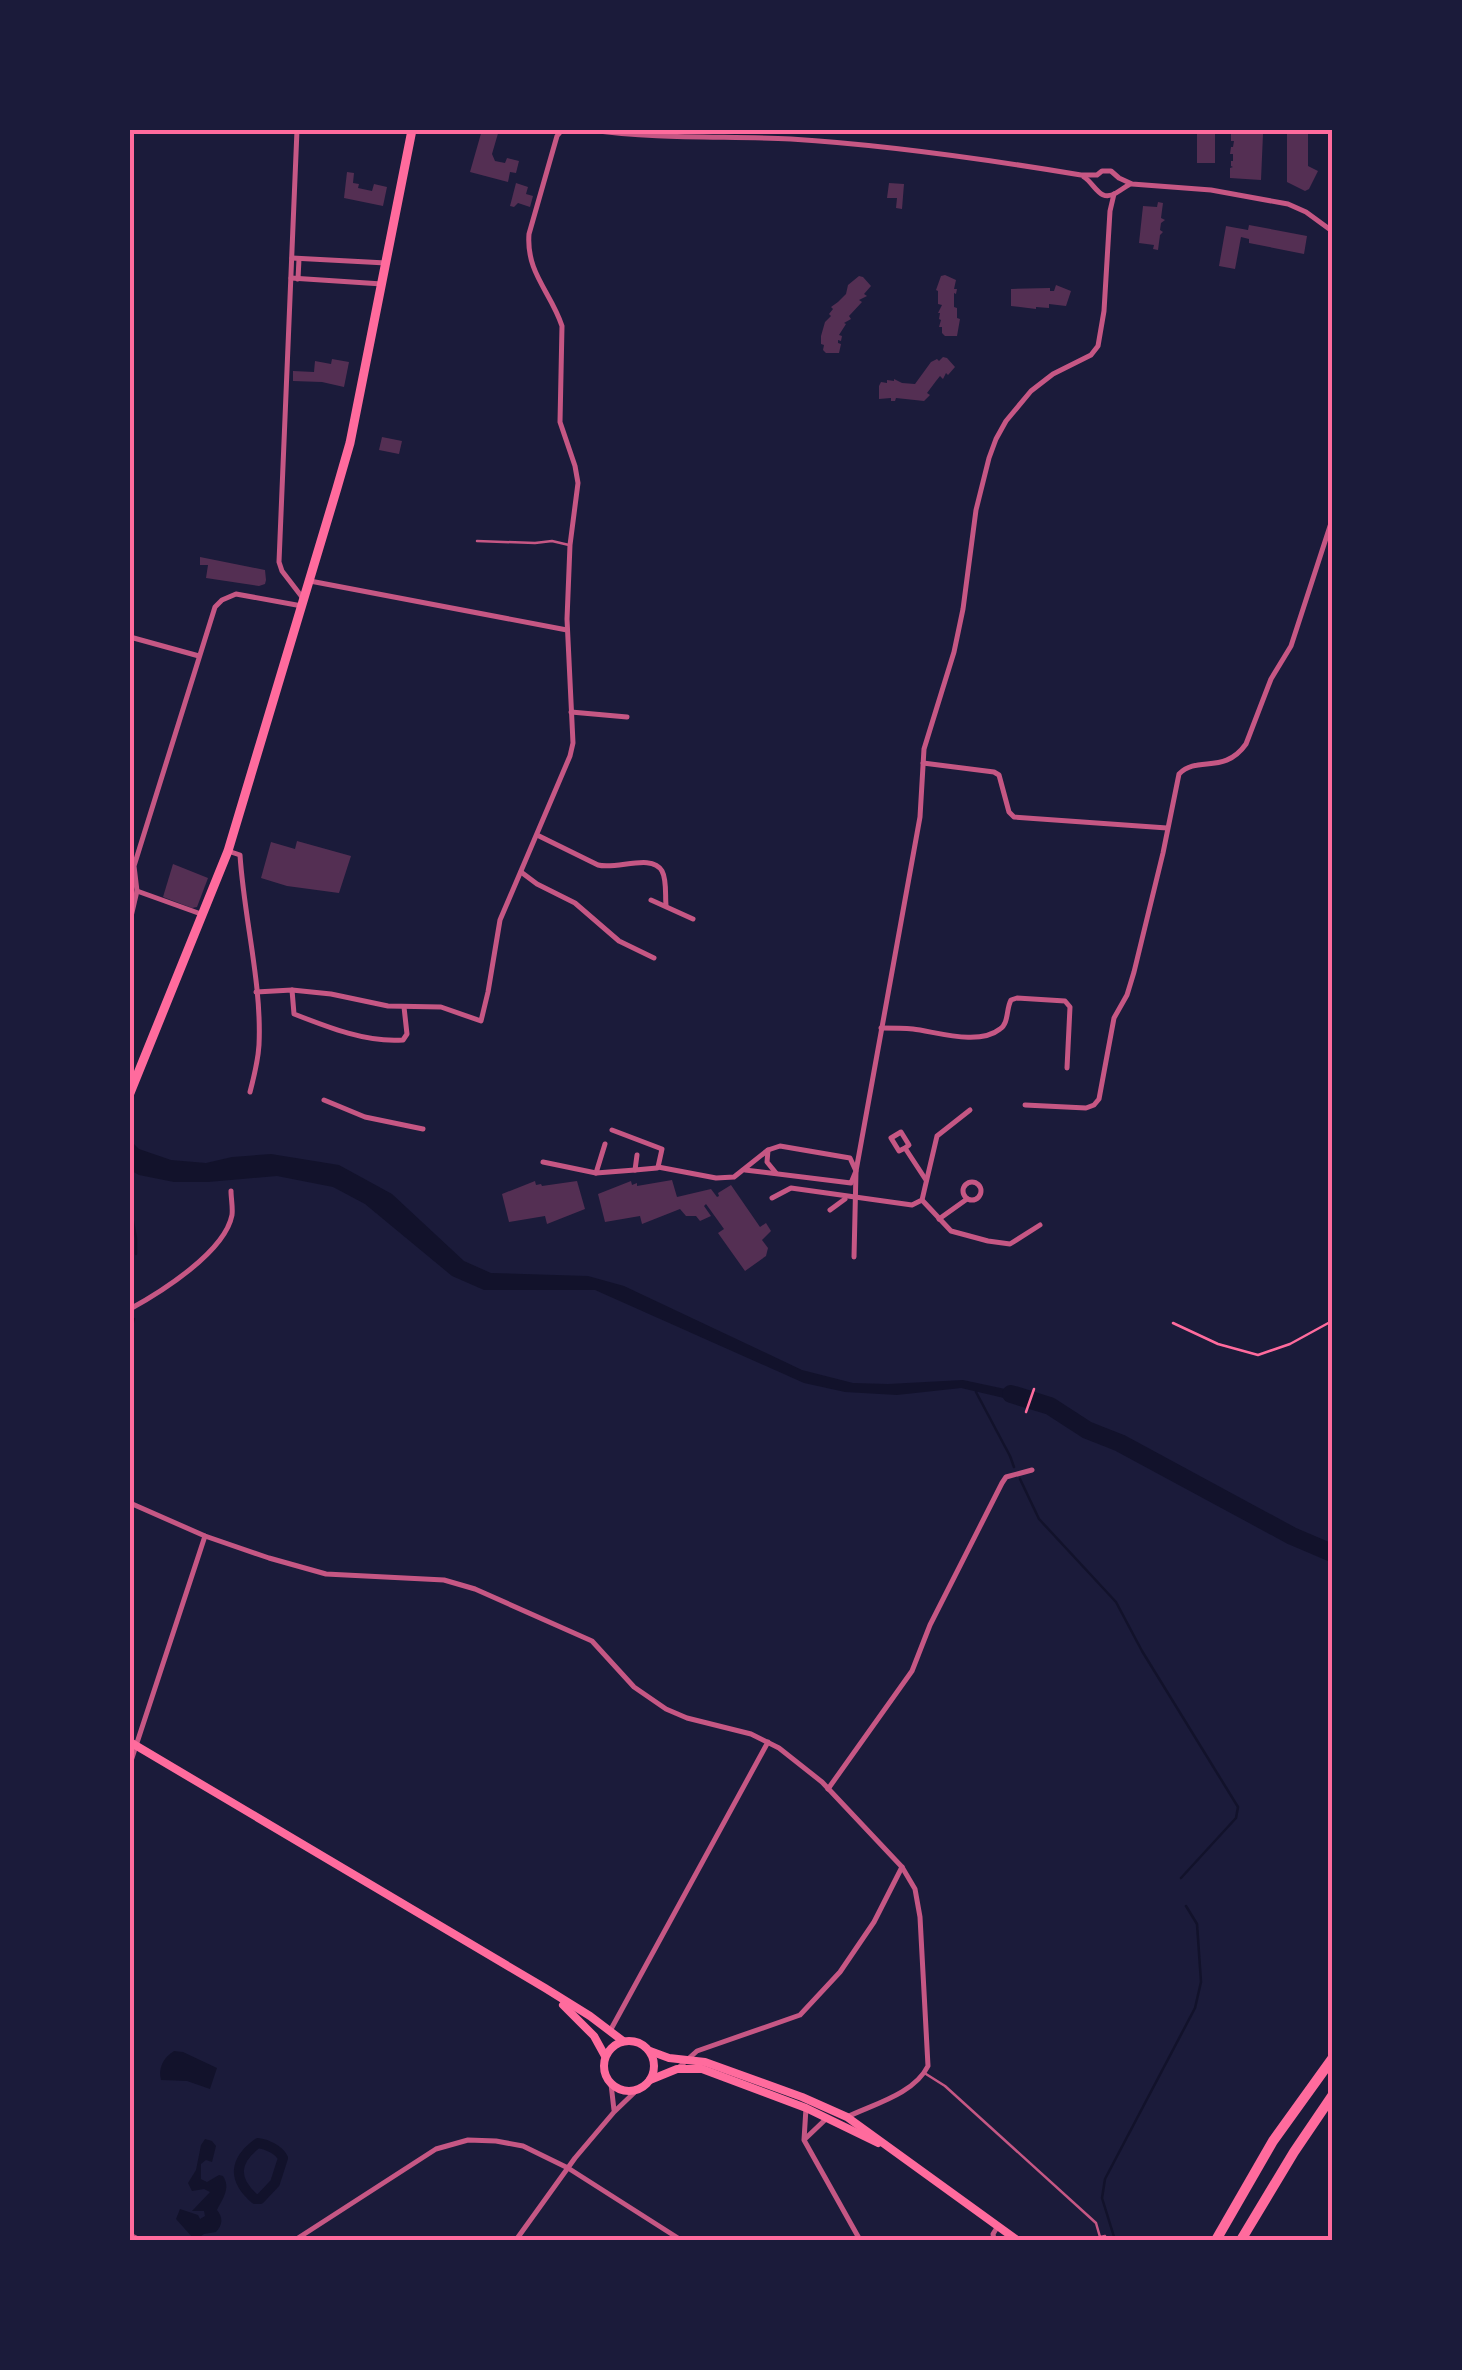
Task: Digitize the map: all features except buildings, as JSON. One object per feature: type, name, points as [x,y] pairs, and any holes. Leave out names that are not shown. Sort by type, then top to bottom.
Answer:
[{"type":"highway","points":[[1216,2240],[1273,2142],[1332,2060]]},
{"type":"highway","points":[[1241,2240],[1332,2096]]},
{"type":"main road","points":[[130,1093],[228,851],[310,581],[350,443],[412,130]]},
{"type":"main road","points":[[134,1744],[545,1988],[623,2041],[638,2042],[670,2058],[705,2062],[847,2117],[1017,2240]]},
{"type":"main road","points":[[545,1988],[594,2036],[605,2056]]},
{"type":"main road","points":[[623,2041],[609,2050],[604,2068],[611,2084],[624,2091],[638,2090],[650,2080],[677,2069],[702,2069],[828,2118],[873,2140],[926,2174]]},
{"type":"main road","points":[[650,2051],[654,2066],[650,2080]]},
{"type":"street","points":[[297,130],[296,258],[279,562],[303,603]]},
{"type":"street","points":[[256,992],[292,990],[374,1004],[441,1007],[480,1021],[500,920],[573,743],[568,630],[570,545],[578,484],[560,422],[562,326],[534,272],[528,250],[529,234],[562,130]]},
{"type":"street","points":[[590,130],[788,139],[1097,175]]},
{"type":"street","points":[[636,130],[680,136]]},
{"type":"street","points":[[1093,183],[1102,171],[1111,171],[1132,184],[1211,190],[1268,200],[1306,212],[1332,231]]},
{"type":"street","points":[[1081,175],[1093,183],[1110,212]]},
{"type":"street","points":[[745,1170],[852,1183],[920,817],[924,748],[954,652],[976,510],[989,458],[1006,421],[1031,391],[1053,374],[1092,355],[1098,346],[1110,212],[1119,178]]},
{"type":"street","points":[[1101,195],[1110,196],[1132,184]]},
{"type":"street","points":[[296,258],[386,263]]},
{"type":"street","points":[[295,279],[382,284]]},
{"type":"street","points":[[1025,1105],[1086,1108],[1099,1099],[1114,1018],[1134,972],[1181,770],[1220,764],[1240,753],[1246,744],[1271,679],[1291,646],[1332,520]]},
{"type":"street","points":[[310,581],[568,630]]},
{"type":"street","points":[[130,921],[136,891],[134,866],[216,607],[236,594],[303,603]]},
{"type":"street","points":[[130,636],[198,656]]},
{"type":"street","points":[[572,712],[627,718]]},
{"type":"street","points":[[923,763],[994,772],[999,775],[1009,812],[1014,817],[1167,828]]},
{"type":"street","points":[[537,835],[608,868],[645,860],[660,867],[666,905]]},
{"type":"street","points":[[228,851],[240,856],[256,992],[258,1060],[250,1092]]},
{"type":"street","points":[[521,872],[575,903],[619,941],[654,958]]},
{"type":"street","points":[[136,891],[201,914]]},
{"type":"street","points":[[651,900],[692,919]]},
{"type":"street","points":[[292,990],[294,1014],[388,1041],[403,1040],[407,1034],[404,1007]]},
{"type":"street","points":[[881,1028],[983,1037],[1001,1029],[1011,1000],[1065,1001],[1070,1007],[1067,1068]]},
{"type":"street","points":[[324,1100],[365,1117],[424,1130]]},
{"type":"street","points":[[922,1200],[937,1136],[970,1110]]},
{"type":"street","points":[[612,1130],[662,1149],[660,1168]]},
{"type":"street","points":[[596,1174],[605,1144]]},
{"type":"street","points":[[543,1162],[596,1174],[660,1168],[716,1178],[734,1177],[768,1150],[780,1146],[850,1158],[856,1171],[854,1257]]},
{"type":"street","points":[[905,1148],[926,1180]]},
{"type":"street","points":[[768,1150],[767,1162],[776,1173]]},
{"type":"street","points":[[635,1170],[637,1155]]},
{"type":"street","points":[[772,1198],[791,1188],[912,1204],[922,1200]]},
{"type":"street","points":[[130,1309],[166,1289],[217,1245],[232,1217],[231,1191]]},
{"type":"street","points":[[830,1210],[848,1197]]},
{"type":"street","points":[[939,1218],[967,1199]]},
{"type":"street","points":[[922,1200],[951,1232],[960,1235],[1010,1244],[1040,1225]]},
{"type":"street","points":[[828,1789],[912,1671],[930,1625],[1006,1477],[1032,1470]]},
{"type":"street","points":[[130,1502],[205,1536],[326,1574],[444,1580],[476,1588],[592,1642],[634,1687],[666,1709],[726,1726],[779,1748],[828,1789],[902,1867],[915,1889],[929,2049],[928,2066],[906,2090],[847,2117]]},
{"type":"street","points":[[130,1764],[205,1536]]},
{"type":"street","points":[[610,2031],[768,1742]]},
{"type":"street","points":[[677,2069],[697,2051],[800,2015],[840,1972],[874,1922],[902,1867]]},
{"type":"street","points":[[611,2084],[614,2112]]},
{"type":"street","points":[[520,2239],[568,2168],[614,2112],[638,2090]]},
{"type":"street","points":[[806,2108],[804,2140],[860,2240]]},
{"type":"street","points":[[804,2140],[828,2118]]},
{"type":"street","points":[[296,2240],[436,2149],[468,2140],[524,2146],[568,2168],[681,2240]]},
{"type":"street","points":[[994,2240],[998,2226]]},
{"type":"street","points":[[130,2235],[140,2240]]},
{"type":"lane","points":[[477,541],[552,541],[570,545]]},
{"type":"lane","points":[[924,2073],[945,2086],[1014,2148],[1096,2223],[1100,2237],[1105,2236]]},
{"type":"path","points":[[1174,1324],[1218,1344],[1258,1355],[1290,1344],[1332,1321]]},
{"type":"path","points":[[1026,1412],[1034,1389]]},
{"type":"shaded area","points":[[130,1140],[139,1149],[171,1160],[206,1163],[271,1154],[339,1165],[392,1194],[464,1261],[491,1273],[588,1276],[624,1286],[802,1370],[853,1383],[963,1380],[1029,1394],[1026,1403],[961,1388],[897,1395],[845,1392],[804,1383],[595,1290],[484,1290],[452,1276],[365,1204],[333,1187],[277,1176],[174,1182],[139,1175],[130,1170]]},
{"type":"shaded area","points":[[174,2051],[217,2068],[210,2089],[187,2081],[161,2080],[162,2064]]},
{"type":"shaded area","points":[[205,2139],[216,2146],[212,2162],[206,2160],[201,2164],[201,2179],[207,2182],[223,2176],[226,2189],[217,2210],[220,2227],[197,2239],[176,2219],[180,2209],[200,2219],[205,2216],[204,2211],[192,2211],[210,2192],[192,2191],[188,2183]]},
{"type":"waterway","points":[[132,1171],[136,1254]]},
{"type":"waterway","points":[[130,1332],[134,1319]]},
{"type":"waterway","points":[[976,1392],[1014,1467]]},
{"type":"waterway","points":[[1011,1394],[1050,1406],[1087,1430],[1120,1443],[1292,1536],[1332,1553]]},
{"type":"waterway","points":[[1020,1479],[1039,1519],[1116,1602],[1238,1807],[1236,1818],[1181,1878]]},
{"type":"waterway","points":[[1115,2240],[1102,2198],[1105,2179],[1195,2008],[1201,1982],[1197,1924],[1186,1906]]},
{"type":"waterway","points":[[258,2143],[279,2152],[283,2158],[275,2183],[260,2199],[255,2199],[243,2185],[239,2171],[244,2157],[258,2143]]}]
